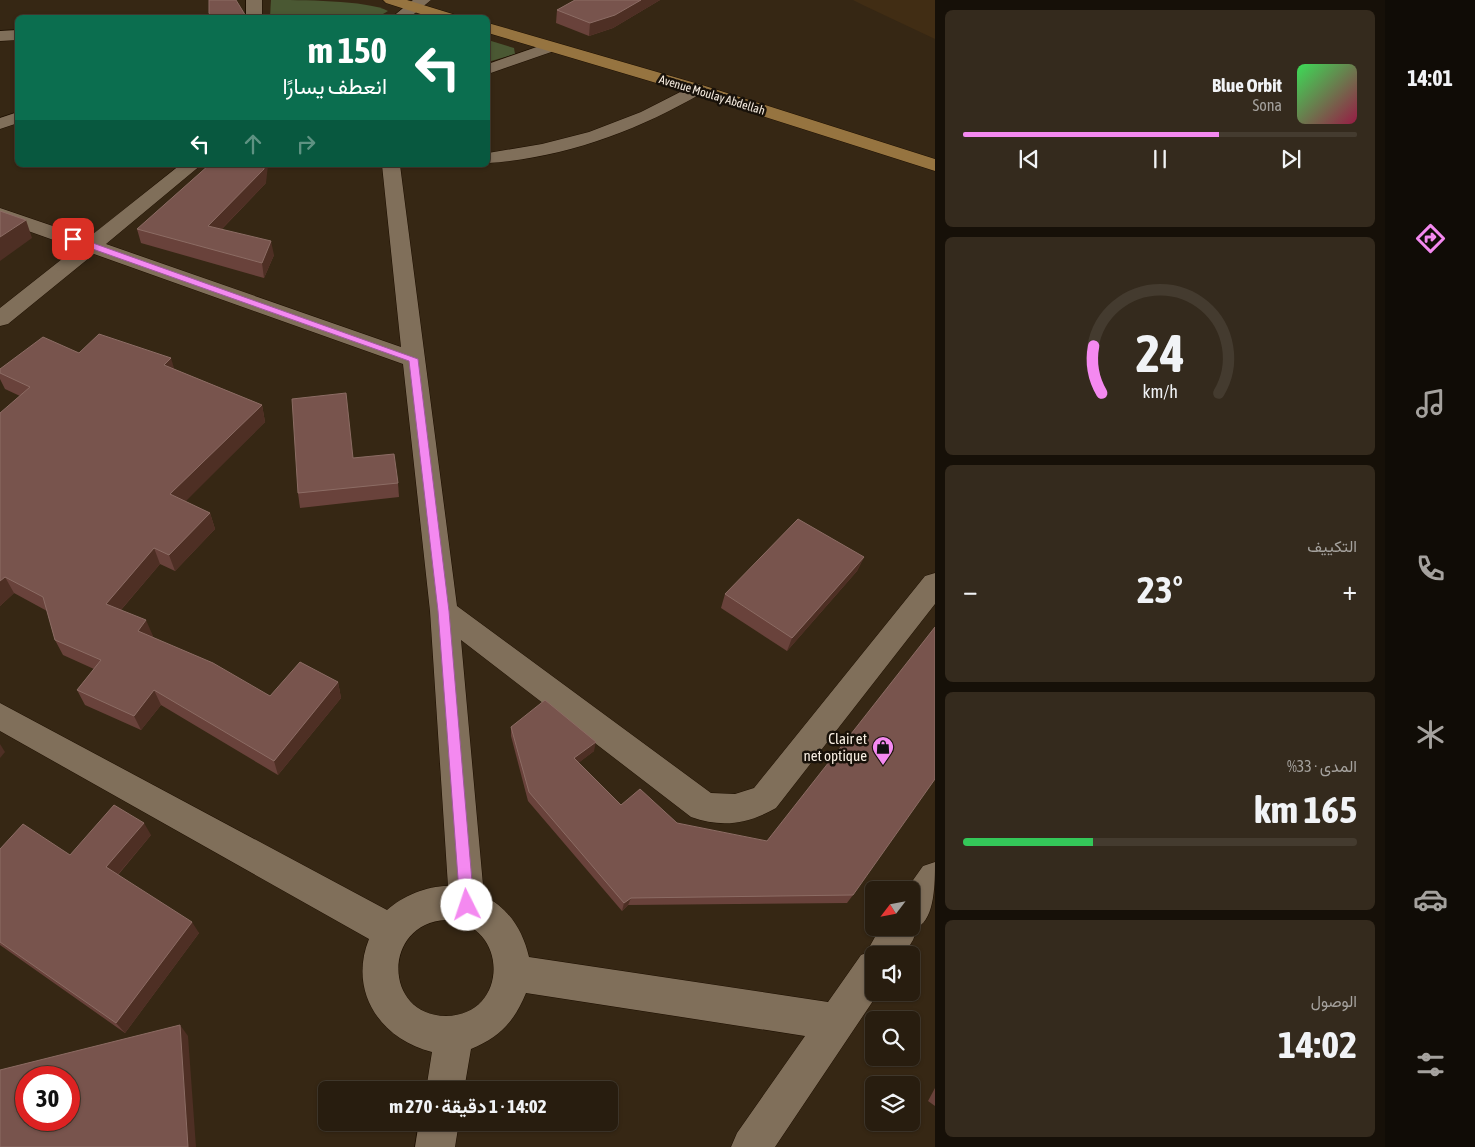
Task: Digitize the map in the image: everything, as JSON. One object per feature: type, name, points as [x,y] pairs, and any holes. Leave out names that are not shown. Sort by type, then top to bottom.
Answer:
[{"type":"main road","points":[[391,0],[418,3],[444,15]]},
{"type":"main road","name":"Avenue Moulay Abdellah","points":[[490,29],[696,90],[935,165]]},
{"type":"street","points":[[254,0],[254,15]]},
{"type":"street","points":[[402,15],[418,3]]},
{"type":"street","points":[[0,36],[15,35]]},
{"type":"street","points":[[490,68],[551,47]]},
{"type":"street","points":[[490,158],[552,149],[601,134],[648,116],[696,90]]},
{"type":"street","points":[[0,124],[15,118]]},
{"type":"street","points":[[0,319],[190,167]]},
{"type":"street","points":[[391,167],[444,611],[467,905]]},
{"type":"street","points":[[0,214],[413,359]]},
{"type":"street","points":[[444,611],[702,806],[717,810],[732,810],[750,806],[765,798],[935,584]]},
{"type":"street","points":[[0,716],[392,932]]},
{"type":"street","points":[[920,900],[935,878]]},
{"type":"street","points":[[446,902],[467,905],[486,915],[501,930],[510,950],[512,973],[507,995],[495,1014],[477,1028],[454,1036],[433,1035],[412,1026],[396,1013],[385,994],[381,973],[383,952],[392,932],[406,916],[425,906],[446,902]]},
{"type":"street","points":[[512,973],[837,1022]]},
{"type":"street","points":[[751,1147],[865,981]]},
{"type":"street","points":[[446,1081],[454,1036]]},
{"type":"street","points":[[435,1147],[438,1131]]},
{"type":"shaded area","points":[[853,0],[935,0],[935,39],[865,6]]},
{"type":"green space","points":[[271,0],[349,3],[378,7],[388,11],[381,15],[270,15]]},
{"type":"green space","points":[[490,41],[514,48],[515,54],[490,61]]},
{"type":"building","points":[[209,0],[236,0],[245,15],[210,15]]},
{"type":"building","points":[[575,0],[641,0],[615,15],[590,23],[557,10]]},
{"type":"building","points":[[207,167],[264,167],[208,226],[271,241],[262,263],[137,229]]},
{"type":"building","points":[[0,211],[26,220],[0,237]]},
{"type":"building","points":[[99,334],[171,358],[164,365],[262,405],[170,494],[210,513],[169,555],[154,548],[106,604],[146,620],[138,631],[213,663],[270,696],[300,662],[338,682],[274,761],[154,690],[134,716],[77,690],[101,660],[55,640],[43,597],[5,577],[0,581],[0,413],[30,387],[0,373],[0,369],[43,337],[79,353]]},
{"type":"building","points":[[346,393],[353,458],[394,454],[398,483],[298,493],[292,399]]},
{"type":"building","points":[[798,519],[864,557],[792,638],[725,594]]},
{"type":"building","points":[[935,627],[935,779],[853,895],[631,898],[624,903],[529,792],[511,727],[545,700],[596,742],[574,758],[621,805],[640,789],[677,823],[767,841]]},
{"type":"building","points":[[114,805],[144,823],[106,867],[192,922],[116,1023],[0,942],[0,849],[23,824],[70,855]]},
{"type":"building","points":[[180,1025],[188,1147],[0,1147],[0,1070],[15,1066],[15,1131],[80,1131],[80,1066],[16,1066]]},
{"type":"place","name":"Clair et net optique","points":[[883,766]]},
{"type":"route","points":[[73,239],[413,359],[444,611],[467,905]]}]
